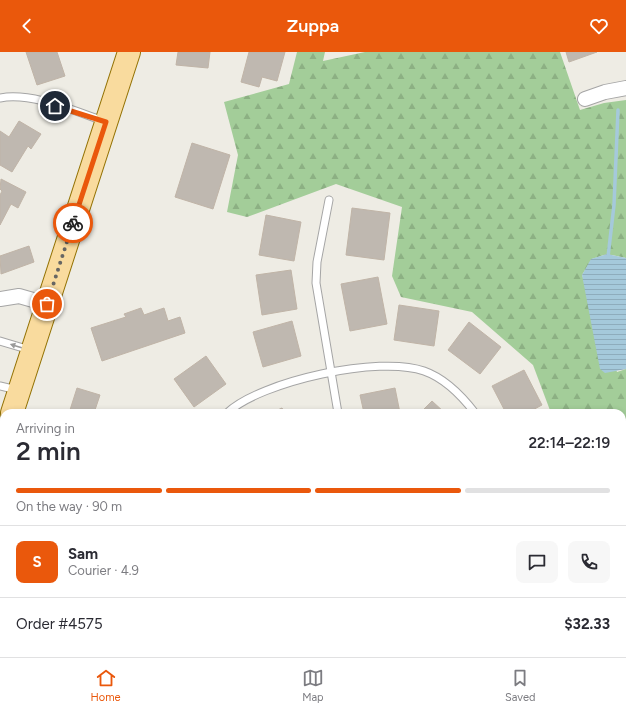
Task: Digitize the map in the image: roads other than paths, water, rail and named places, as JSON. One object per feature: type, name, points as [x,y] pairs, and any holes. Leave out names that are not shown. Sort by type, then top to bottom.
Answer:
[{"type":"main road","points":[[12,409],[10,388],[32,351],[129,52]]},
{"type":"street","points":[[585,99],[605,92],[626,88]]},
{"type":"street","points":[[0,299],[19,296],[47,304]]},
{"type":"lane","points":[[0,98],[13,95],[29,98],[106,122]]},
{"type":"lane","points":[[329,200],[316,262],[316,283],[337,409]]},
{"type":"lane","points":[[0,341],[32,351]]},
{"type":"lane","points":[[232,409],[259,392],[276,386],[366,366],[385,365],[424,371],[441,380],[464,399],[472,409]]},
{"type":"water","points":[[607,254],[626,258],[626,369],[605,373],[600,369],[582,275],[591,259]]},
{"type":"waterway","points":[[608,257],[614,205],[618,110]]}]
